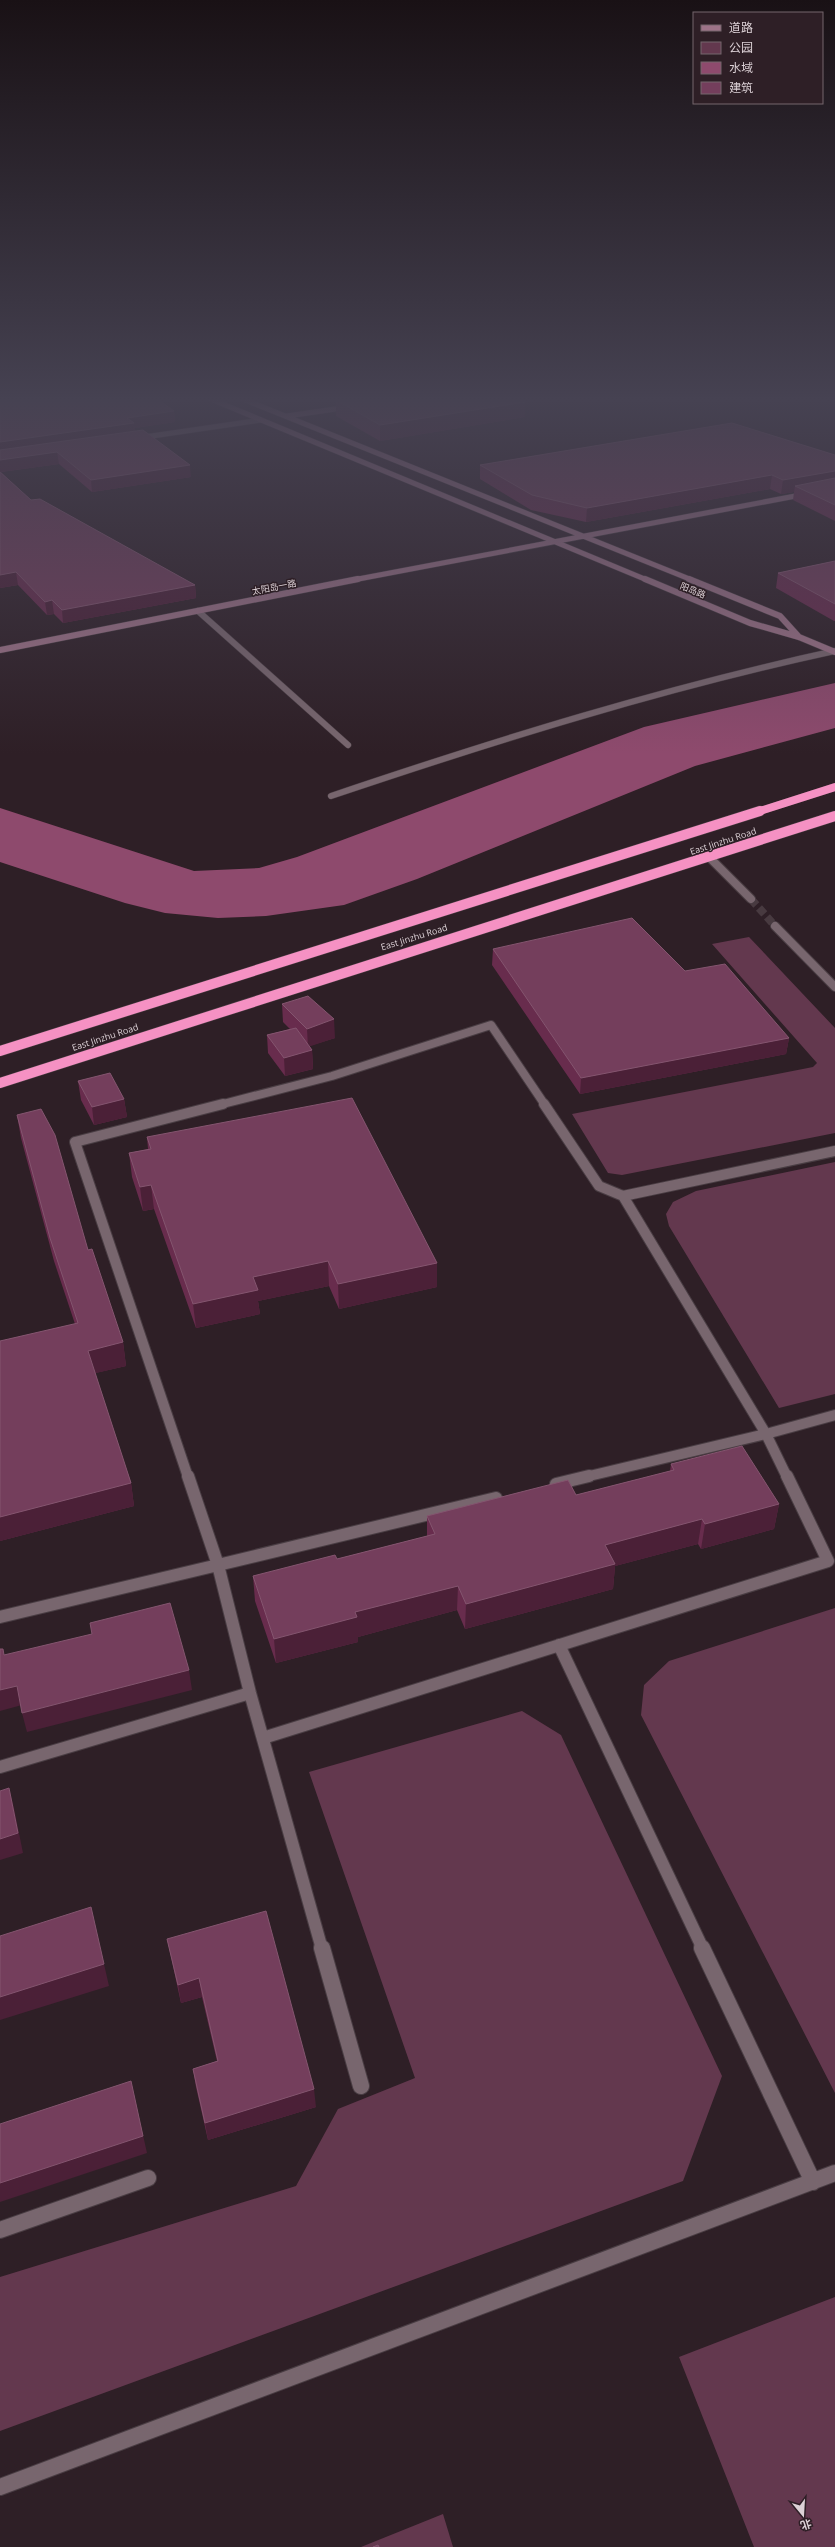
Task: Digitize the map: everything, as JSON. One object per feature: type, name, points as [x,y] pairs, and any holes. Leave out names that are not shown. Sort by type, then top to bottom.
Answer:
[{"type":"highway","name":"East Jinzhu Road","points":[[0,1051],[835,787]]},
{"type":"highway","name":"East Jinzhu Road","points":[[0,1082],[366,964],[710,858],[835,816]]},
{"type":"main road","name":"阳岛路","points":[[491,516],[750,623],[799,637],[834,652]]},
{"type":"main road","name":"阳岛路","points":[[531,516],[780,616],[799,637]]},
{"type":"main road","name":"太阳岛一路","points":[[0,650],[551,541],[686,516]]},
{"type":"street","points":[[198,611],[348,745]]},
{"type":"street","points":[[331,796],[476,747],[762,667],[834,652]]},
{"type":"street","points":[[710,858],[751,899]]},
{"type":"street","points":[[775,926],[835,987]]},
{"type":"street","points":[[360,2086],[250,1693],[218,1565],[75,1142],[332,1076],[491,1025],[599,1186],[623,1196],[835,1150]]},
{"type":"street","points":[[263,1738],[828,1561],[766,1434],[623,1196]]},
{"type":"street","points":[[542,1487],[766,1434],[835,1415]]},
{"type":"street","points":[[0,1617],[503,1496]]},
{"type":"street","points":[[559,1645],[813,2182]]},
{"type":"street","points":[[0,1767],[250,1693]]},
{"type":"street","points":[[0,2487],[835,2173]]},
{"type":"street","points":[[0,2230],[148,2178]]},
{"type":"green space","points":[[749,937],[835,1028],[835,1133],[622,1175],[608,1173],[572,1114],[813,1067],[817,1063],[712,944]]},
{"type":"green space","points":[[835,1162],[835,1394],[779,1408],[669,1226],[666,1214],[673,1202],[696,1191]]},
{"type":"green space","points":[[835,1608],[835,2093],[641,1715],[644,1685],[669,1661]]},
{"type":"green space","points":[[522,1711],[561,1735],[722,2076],[683,2181],[0,2431],[0,2277],[296,2186],[338,2109],[415,2078],[309,1772]]},
{"type":"green space","points":[[835,2297],[835,2547],[754,2547],[679,2357]]},
{"type":"green space","points":[[443,2514],[453,2547],[361,2547]]},
{"type":"water","points":[[835,683],[835,728],[695,766],[417,879],[344,905],[266,916],[218,918],[165,913],[125,903],[0,862],[0,808],[194,871],[259,868],[297,857],[644,727]]},
{"type":"building","points":[[0,516],[70,516],[195,585],[62,610],[52,600],[45,602],[16,572],[0,575]]},
{"type":"building","points":[[835,561],[835,604],[778,573]]},
{"type":"building","points":[[632,918],[685,971],[725,964],[789,1038],[581,1078],[493,949]]},
{"type":"building","points":[[308,996],[334,1019],[307,1029],[282,1004]]},
{"type":"building","points":[[296,1028],[312,1050],[284,1058],[267,1035]]},
{"type":"building","points":[[110,1073],[124,1099],[92,1107],[78,1081]]},
{"type":"building","points":[[352,1098],[437,1263],[338,1284],[328,1261],[253,1277],[258,1290],[193,1304],[151,1185],[140,1187],[129,1153],[151,1149],[147,1137]]},
{"type":"building","points":[[41,1109],[55,1135],[88,1250],[92,1249],[123,1342],[88,1351],[131,1483],[0,1517],[0,1341],[78,1323],[50,1238],[17,1115]]},
{"type":"building","points":[[742,1446],[779,1504],[705,1524],[702,1519],[605,1545],[615,1564],[466,1604],[458,1586],[355,1612],[357,1617],[274,1639],[253,1576],[335,1555],[337,1559],[435,1534],[427,1516],[568,1480],[576,1495],[674,1470],[671,1464]]},
{"type":"building","points":[[170,1603],[189,1670],[22,1713],[17,1686],[0,1690],[0,1649],[3,1649],[4,1655],[92,1634],[90,1623]]},
{"type":"building","points":[[9,1788],[18,1833],[0,1839],[0,1791]]},
{"type":"building","points":[[91,1907],[104,1964],[0,1997],[0,1936]]},
{"type":"building","points":[[266,1911],[314,2089],[205,2123],[193,2069],[218,2061],[199,1978],[178,1985],[167,1939]]},
{"type":"building","points":[[131,2081],[143,2136],[0,2183],[0,2124]]},
{"type":"tunnel","points":[[751,899],[775,926]]}]
